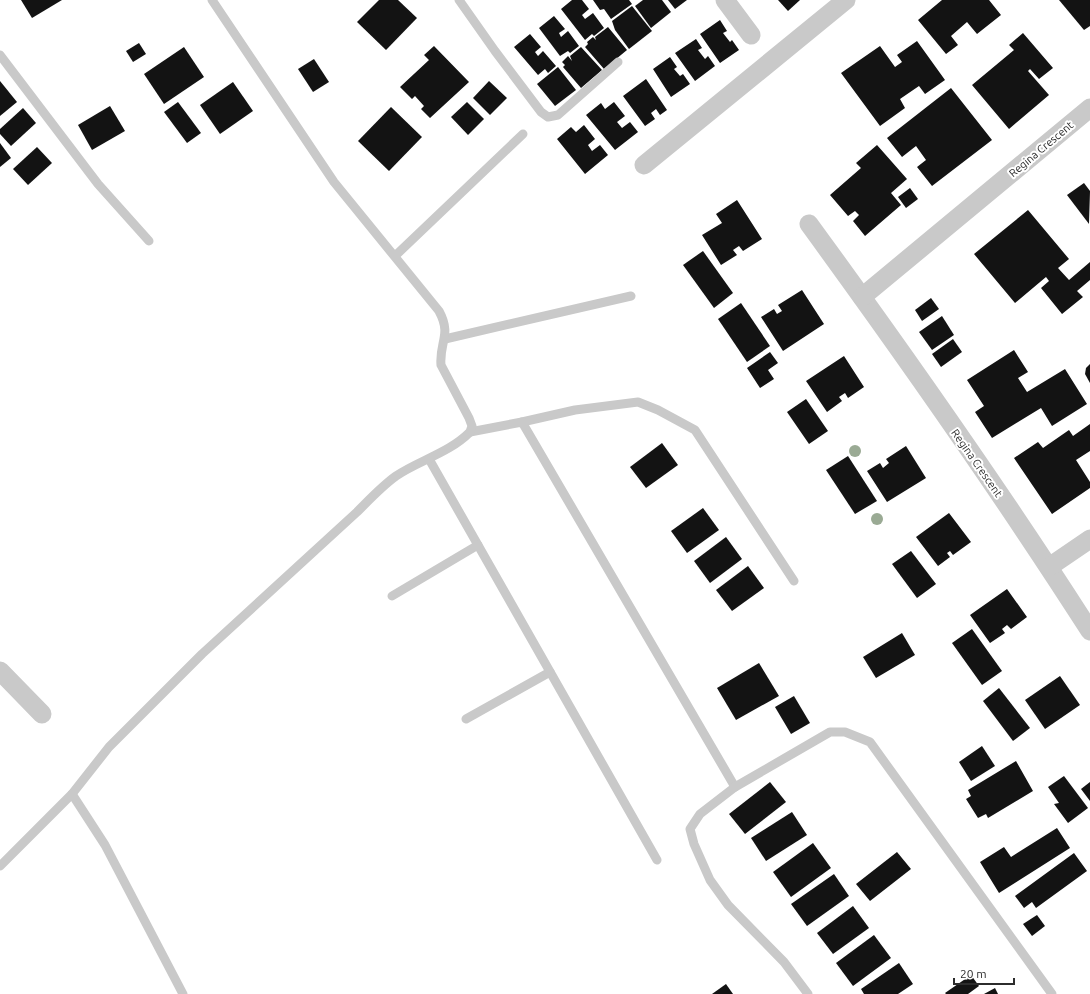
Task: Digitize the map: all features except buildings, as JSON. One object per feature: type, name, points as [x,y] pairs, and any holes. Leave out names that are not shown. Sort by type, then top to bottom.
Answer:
[{"type":"street","points":[[725,0],[751,35]]},
{"type":"street","points":[[644,165],[846,0]]},
{"type":"street","name":"Regina Crescent","points":[[862,297],[1090,108]]},
{"type":"street","name":"Regina Crescent","points":[[809,224],[862,297],[1049,567],[1090,630]]},
{"type":"street","points":[[1049,567],[1090,539]]},
{"type":"street","points":[[0,671],[42,714]]},
{"type":"lane","points":[[0,866],[72,794],[108,747],[202,654],[396,476],[463,440],[470,432],[472,426],[442,365],[441,358],[446,327],[439,311],[396,256],[334,182],[212,0]]},
{"type":"lane","points":[[459,0],[541,112],[548,117],[558,115],[618,62]]},
{"type":"lane","points":[[0,55],[98,184],[148,241]]},
{"type":"lane","points":[[396,256],[523,134]]},
{"type":"lane","points":[[445,339],[631,296]]},
{"type":"lane","points":[[470,432],[574,410],[638,402],[658,410],[695,430],[794,581]]},
{"type":"lane","points":[[522,422],[734,787]]},
{"type":"lane","points":[[429,459],[657,860]]},
{"type":"lane","points":[[392,596],[478,545]]},
{"type":"lane","points":[[466,719],[550,672]]},
{"type":"lane","points":[[808,994],[784,962],[728,905],[710,880],[694,844],[690,829],[700,814],[734,787],[830,732],[845,732],[870,742],[1052,994]]},
{"type":"lane","points":[[72,794],[105,845],[183,994]]}]
